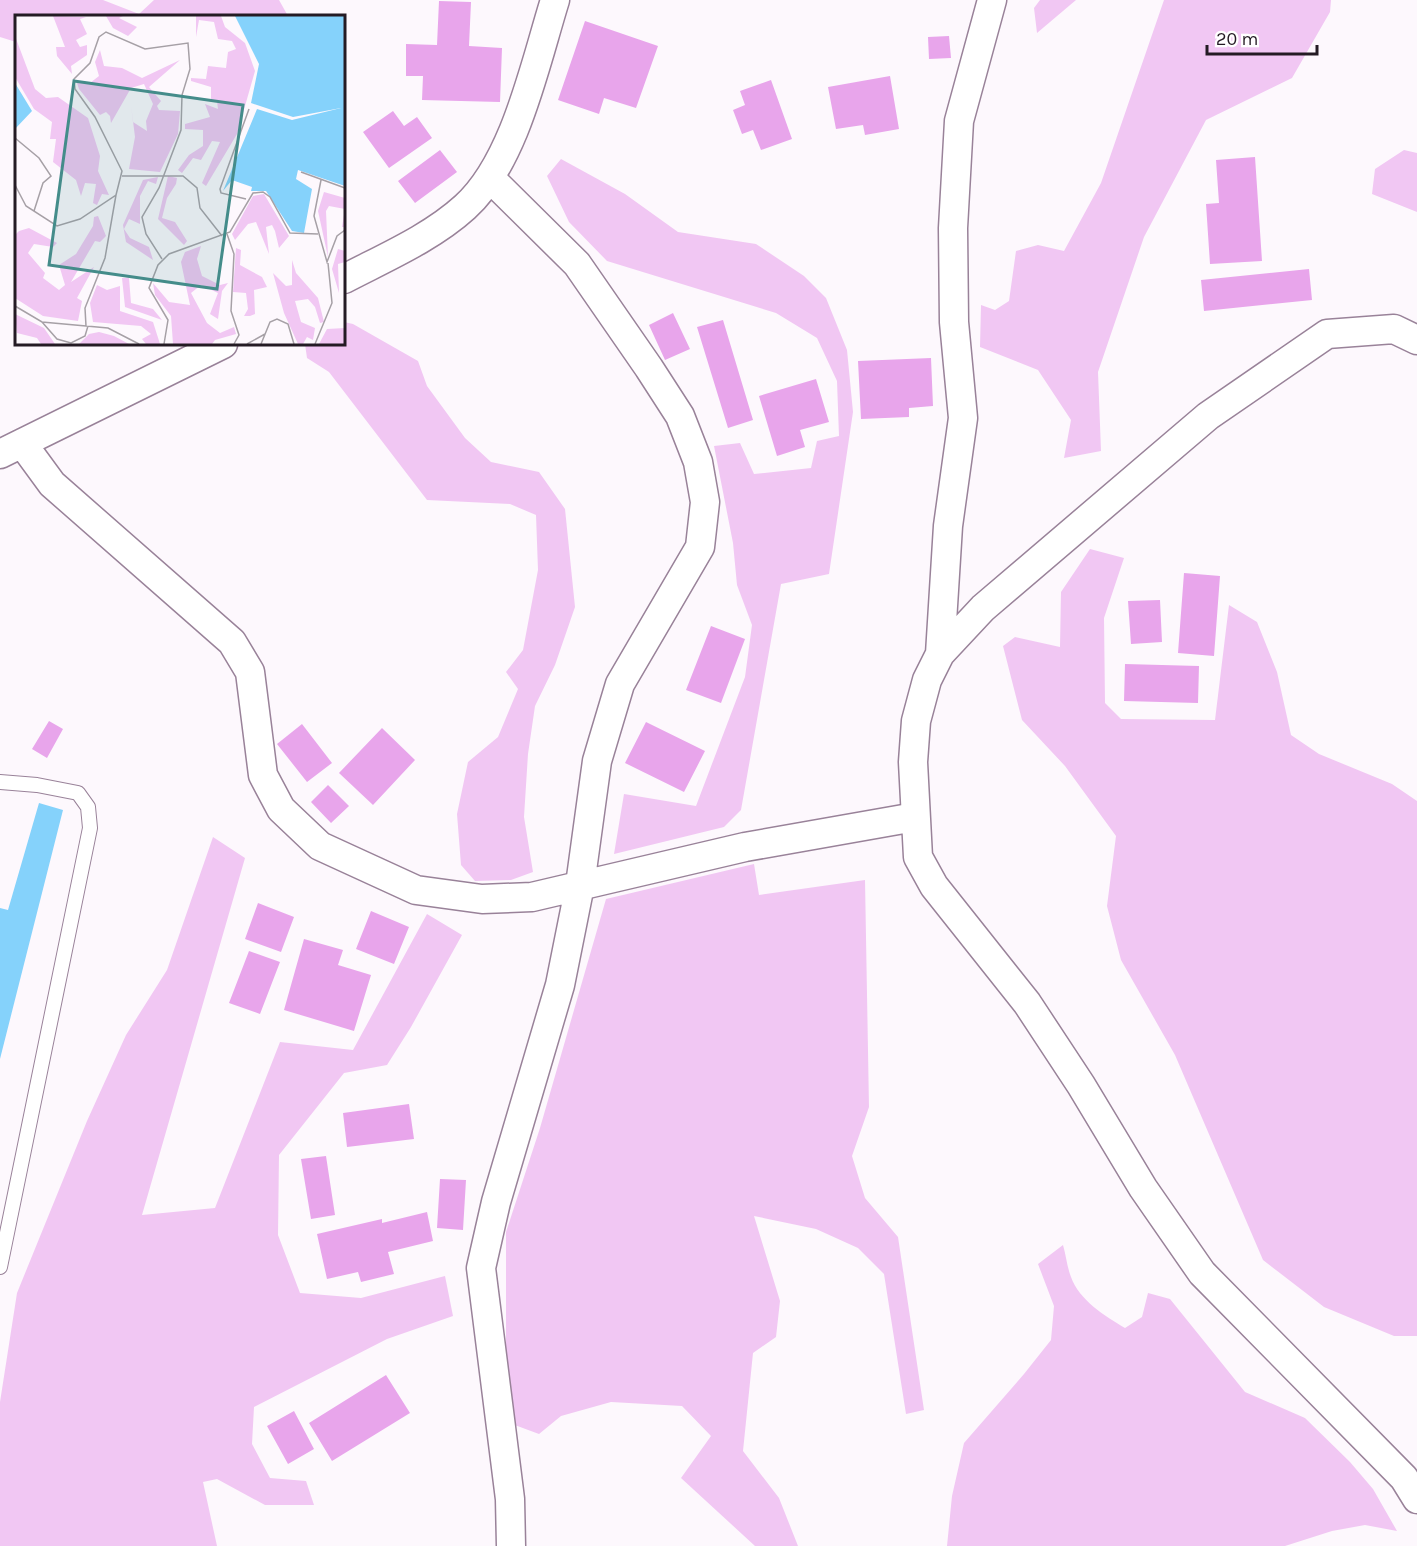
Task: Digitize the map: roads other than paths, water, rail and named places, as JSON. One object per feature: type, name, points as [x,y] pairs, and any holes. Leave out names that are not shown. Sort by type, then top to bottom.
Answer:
[{"type":"street","points":[[345,278],[433,231],[466,207],[490,178],[516,127],[555,0]]},
{"type":"street","points":[[940,654],[948,526],[963,418],[954,322],[953,228],[959,122],[992,0]]},
{"type":"street","points":[[490,178],[577,264],[649,368],[680,416],[698,462],[705,502],[699,547],[620,684],[597,761],[580,885],[560,984],[496,1202],[481,1268],[510,1499],[511,1546]]},
{"type":"street","points":[[1417,340],[1394,329],[1328,334],[1208,416],[983,608],[940,654],[927,680],[916,721],[913,762],[918,856],[934,886],[1027,1003],[1081,1085],[1143,1188],[1202,1273],[1404,1478],[1417,1499]]},
{"type":"street","points":[[220,345],[11,448],[232,642],[250,672],[263,775],[281,809],[320,846],[416,890],[482,899],[532,897],[745,847],[915,817]]},
{"type":"lane","points":[[0,782],[38,785],[78,793],[88,807],[90,828],[0,1267]]},
{"type":"water","points":[[39,803],[63,810],[0,1059],[0,908],[8,910]]}]
